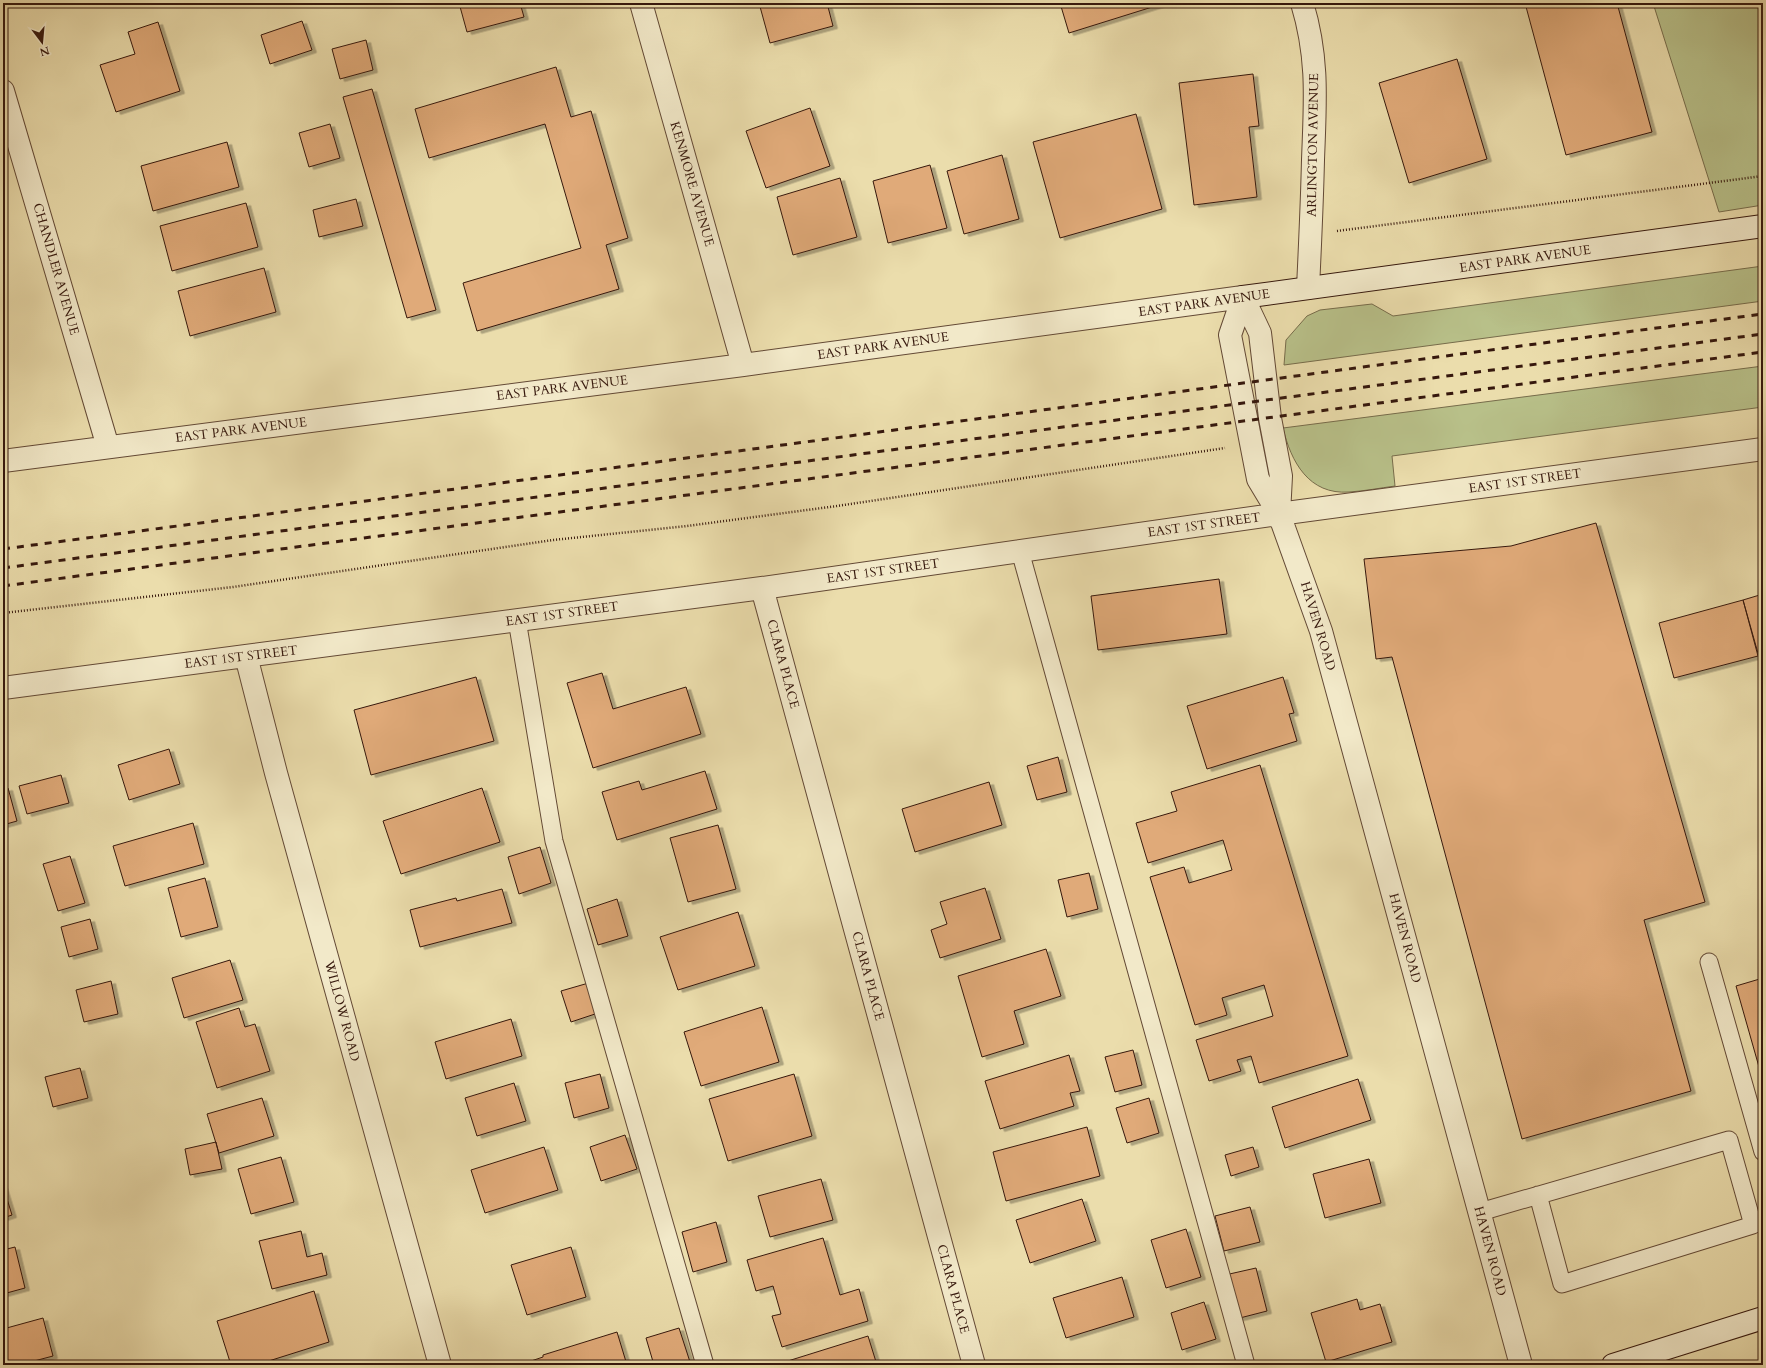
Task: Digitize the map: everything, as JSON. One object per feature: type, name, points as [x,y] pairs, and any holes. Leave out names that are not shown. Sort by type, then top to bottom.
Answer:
[{"type":"street","name":"KENMORE AVENUE","points":[[641,3],[743,365]]},
{"type":"street","name":"ARLINGTON AVENUE","points":[[1302,3],[1308,23],[1314,55],[1316,90],[1308,288]]},
{"type":"street","name":"CHANDLER AVENUE","points":[[3,91],[108,447]]},
{"type":"street","name":"EAST PARK AVENUE","points":[[3,461],[743,365],[1763,226]]},
{"type":"street","name":"HAVEN ROAD","points":[[1243,297],[1230,335],[1258,479],[1279,514],[1302,574],[1321,631],[1521,1365]]},
{"type":"street","name":"HAVEN ROAD","points":[[1243,297],[1260,333],[1270,418],[1281,476],[1279,514]]},
{"type":"street","name":"EAST 1ST STREET","points":[[3,688],[762,588],[1279,514],[1763,449]]},
{"type":"street","name":"CLARA PLACE","points":[[762,588],[974,1365]]},
{"type":"street","name":"WILLOW ROAD","points":[[246,656],[280,788],[440,1365]]},
{"type":"street","points":[[1613,1365],[1763,1318]]},
{"type":"lane","points":[[1020,551],[1246,1365]]},
{"type":"lane","points":[[517,620],[554,841],[705,1365]]},
{"type":"lane","points":[[1709,962],[1763,1152]]},
{"type":"lane","points":[[1480,1212],[1538,1195],[1729,1140],[1758,1224],[1562,1284],[1538,1195]]},
{"type":"path","points":[[1335,231],[1763,176]]},
{"type":"path","points":[[3,613],[233,587],[553,540],[687,526],[829,507],[1226,448],[1250,441]]},
{"type":"green space","points":[[1653,3],[1763,3],[1763,205],[1719,212]]},
{"type":"green space","points":[[1763,266],[1763,301],[1284,365],[1286,340],[1307,316],[1320,310],[1372,304],[1393,316]]},
{"type":"green space","points":[[1763,366],[1763,407],[1392,456],[1395,486],[1367,490],[1335,492],[1323,488],[1313,482],[1304,474],[1297,464],[1286,441],[1283,428]]},
{"type":"building","points":[[459,3],[520,3],[524,17],[467,32]]},
{"type":"building","points":[[759,3],[827,3],[833,26],[770,43]]},
{"type":"building","points":[[1060,3],[1165,3],[1069,33]]},
{"type":"building","points":[[1525,3],[1617,3],[1652,132],[1566,155]]},
{"type":"building","points":[[302,21],[312,50],[270,64],[261,35]]},
{"type":"building","points":[[158,22],[180,91],[116,112],[100,65],[135,54],[128,32]]},
{"type":"building","points":[[366,40],[373,70],[340,79],[332,49]]},
{"type":"building","points":[[1457,59],[1487,159],[1409,183],[1379,83]]},
{"type":"building","points":[[556,67],[571,117],[591,111],[628,238],[606,245],[619,289],[477,331],[463,283],[581,248],[545,124],[429,158],[415,109]]},
{"type":"building","points":[[1253,74],[1259,126],[1249,127],[1257,197],[1194,205],[1179,83]]},
{"type":"building","points":[[372,89],[436,310],[407,318],[343,97]]},
{"type":"building","points":[[810,108],[830,166],[766,188],[746,131]]},
{"type":"building","points":[[1136,114],[1162,209],[1060,238],[1033,142]]},
{"type":"building","points":[[330,124],[340,158],[309,167],[299,133]]},
{"type":"building","points":[[227,142],[239,187],[153,211],[141,166]]},
{"type":"building","points":[[1002,155],[1019,219],[964,234],[947,171]]},
{"type":"building","points":[[930,165],[947,228],[888,243],[873,181]]},
{"type":"building","points":[[840,178],[857,237],[793,255],[777,197]]},
{"type":"building","points":[[356,199],[363,226],[319,237],[313,210]]},
{"type":"building","points":[[246,203],[258,247],[172,271],[160,226]]},
{"type":"building","points":[[264,268],[276,312],[190,336],[178,291]]},
{"type":"building","points":[[1596,523],[1705,902],[1644,920],[1691,1091],[1522,1139],[1392,657],[1376,659],[1364,559],[1511,546]]},
{"type":"building","points":[[1219,579],[1227,634],[1098,650],[1091,596]]},
{"type":"building","points":[[1763,594],[1763,671],[1743,600]]},
{"type":"building","points":[[1743,600],[1758,656],[1674,678],[1659,623]]},
{"type":"building","points":[[602,673],[613,709],[686,687],[701,734],[593,768],[567,683]]},
{"type":"building","points":[[476,677],[494,741],[371,775],[354,710]]},
{"type":"building","points":[[1283,677],[1294,713],[1289,714],[1297,741],[1207,769],[1187,706]]},
{"type":"building","points":[[169,749],[180,784],[129,800],[118,765]]},
{"type":"building","points":[[1058,757],[1067,792],[1037,800],[1027,766]]},
{"type":"building","points":[[1260,765],[1348,1056],[1259,1083],[1251,1056],[1237,1060],[1241,1071],[1209,1081],[1196,1040],[1273,1016],[1264,985],[1222,998],[1227,1015],[1195,1025],[1150,877],[1184,867],[1189,883],[1232,870],[1223,840],[1148,863],[1136,823],[1177,811],[1171,792]]},
{"type":"building","points":[[705,771],[717,809],[617,840],[602,792],[639,781],[642,790]]},
{"type":"building","points":[[61,775],[69,803],[27,814],[19,786]]},
{"type":"building","points":[[989,782],[1002,825],[915,852],[902,809]]},
{"type":"building","points":[[8,788],[17,821],[3,825],[3,789]]},
{"type":"building","points":[[482,788],[500,842],[401,874],[383,821]]},
{"type":"building","points":[[193,823],[204,864],[125,886],[113,846]]},
{"type":"building","points":[[718,825],[736,889],[688,902],[670,838]]},
{"type":"building","points":[[540,847],[551,883],[519,894],[508,857]]},
{"type":"building","points":[[70,856],[85,903],[58,911],[43,864]]},
{"type":"building","points":[[1089,873],[1098,909],[1067,917],[1058,880]]},
{"type":"building","points":[[205,878],[218,927],[181,937],[168,888]]},
{"type":"building","points":[[985,888],[1001,939],[940,958],[931,930],[947,924],[940,902]]},
{"type":"building","points":[[502,889],[512,923],[420,947],[410,910],[456,898],[457,901]]},
{"type":"building","points":[[617,899],[628,936],[598,945],[587,909]]},
{"type":"building","points":[[738,912],[755,966],[678,990],[660,937]]},
{"type":"building","points":[[90,919],[98,949],[69,957],[61,927]]},
{"type":"building","points":[[1046,949],[1061,996],[1014,1011],[1024,1044],[982,1057],[958,976]]},
{"type":"building","points":[[230,960],[243,1000],[184,1018],[172,978]]},
{"type":"building","points":[[1763,978],[1763,1081],[1736,986]]},
{"type":"building","points":[[111,981],[118,1014],[84,1022],[76,990]]},
{"type":"building","points":[[592,982],[601,1012],[571,1022],[561,991]]},
{"type":"building","points":[[762,1007],[779,1062],[701,1086],[684,1032]]},
{"type":"building","points":[[239,1008],[245,1027],[255,1024],[270,1071],[217,1088],[196,1022]]},
{"type":"building","points":[[511,1019],[522,1056],[446,1079],[435,1042]]},
{"type":"building","points":[[1133,1050],[1142,1085],[1115,1092],[1105,1057]]},
{"type":"building","points":[[1069,1055],[1080,1091],[1070,1093],[1074,1106],[1000,1129],[985,1081]]},
{"type":"building","points":[[80,1068],[88,1098],[53,1107],[45,1077]]},
{"type":"building","points":[[600,1074],[609,1108],[574,1118],[565,1083]]},
{"type":"building","points":[[794,1074],[812,1136],[728,1161],[709,1099]]},
{"type":"building","points":[[1358,1079],[1371,1120],[1285,1148],[1272,1107]]},
{"type":"building","points":[[514,1083],[526,1121],[477,1136],[465,1098]]},
{"type":"building","points":[[262,1098],[274,1136],[219,1153],[207,1114]]},
{"type":"building","points":[[1149,1098],[1159,1133],[1127,1143],[1116,1108]]},
{"type":"building","points":[[1087,1127],[1100,1176],[1006,1201],[993,1152]]},
{"type":"building","points":[[625,1135],[637,1169],[601,1181],[590,1147]]},
{"type":"building","points":[[216,1142],[222,1169],[190,1175],[185,1149]]},
{"type":"building","points":[[544,1147],[558,1190],[485,1213],[471,1170]]},
{"type":"building","points":[[1253,1147],[1259,1167],[1231,1176],[1225,1155]]},
{"type":"building","points":[[281,1157],[294,1202],[251,1214],[238,1169]]},
{"type":"building","points":[[1369,1159],[1381,1203],[1325,1218],[1313,1174]]},
{"type":"building","points":[[821,1179],[833,1220],[770,1237],[758,1196]]},
{"type":"building","points":[[3,1186],[12,1215],[3,1218]]},
{"type":"building","points":[[1082,1199],[1096,1241],[1030,1263],[1016,1220]]},
{"type":"building","points":[[1250,1207],[1260,1242],[1224,1251],[1215,1216]]},
{"type":"building","points":[[716,1222],[727,1262],[693,1272],[682,1232]]},
{"type":"building","points":[[1186,1229],[1201,1277],[1166,1288],[1151,1240]]},
{"type":"building","points":[[301,1231],[307,1257],[322,1253],[327,1275],[272,1289],[259,1241]]},
{"type":"building","points":[[823,1238],[840,1295],[859,1289],[868,1321],[782,1347],[772,1316],[781,1314],[773,1286],[756,1291],[747,1260]]},
{"type":"building","points":[[15,1247],[25,1288],[3,1294],[3,1250]]},
{"type":"building","points":[[571,1247],[586,1297],[527,1315],[511,1265]]},
{"type":"building","points":[[1256,1268],[1267,1311],[1236,1319],[1225,1275]]},
{"type":"building","points":[[1122,1277],[1134,1317],[1066,1338],[1053,1298]]},
{"type":"building","points":[[314,1291],[329,1342],[256,1365],[231,1365],[217,1321]]},
{"type":"building","points":[[1357,1299],[1360,1310],[1380,1304],[1392,1342],[1326,1362],[1311,1313]]},
{"type":"building","points":[[1204,1302],[1216,1339],[1182,1350],[1171,1313]]},
{"type":"building","points":[[43,1318],[53,1356],[19,1365],[3,1365],[3,1329]]},
{"type":"building","points":[[679,1328],[691,1365],[654,1365],[646,1338]]},
{"type":"building","points":[[617,1332],[627,1365],[526,1365],[525,1363],[543,1357],[543,1355]]},
{"type":"building","points":[[868,1336],[877,1365],[775,1365]]},
{"type":"railway","points":[[3,549],[1763,314]]},
{"type":"railway","points":[[3,568],[1763,334]]},
{"type":"railway","points":[[3,586],[1763,352]]}]
